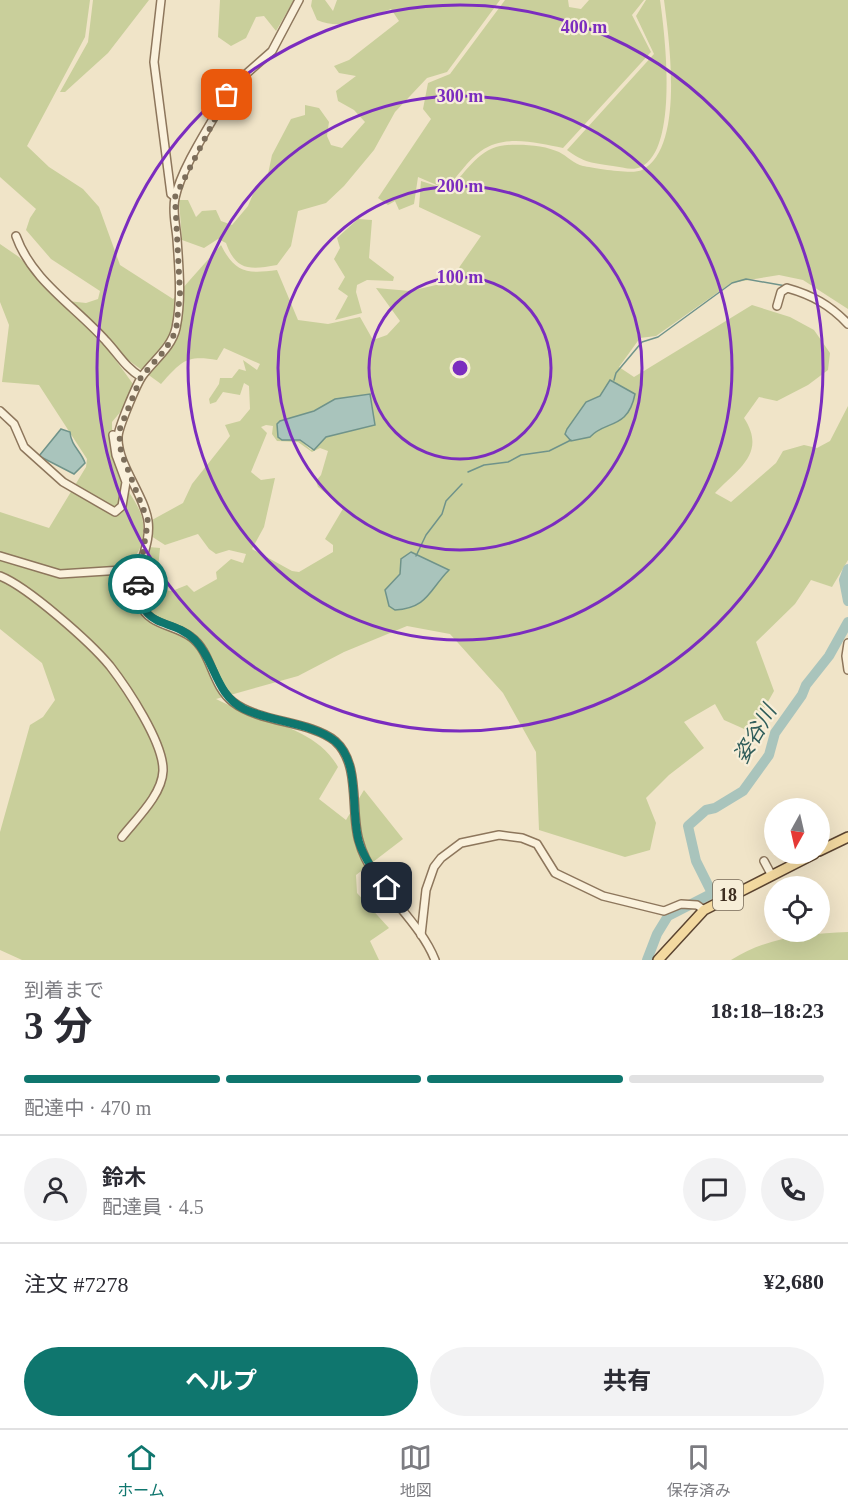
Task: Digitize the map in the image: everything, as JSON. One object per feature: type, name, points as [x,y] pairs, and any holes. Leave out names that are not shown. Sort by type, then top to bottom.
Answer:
[{"type":"main road","points":[[830,846],[847,839]]},
{"type":"main road","name":"18","points":[[658,960],[682,931],[704,910],[792,864]]},
{"type":"street","points":[[161,0],[154,62],[171,194],[175,197]]},
{"type":"street","points":[[299,0],[276,46],[238,81],[227,95],[175,197],[180,293],[176,331],[165,350],[141,377],[119,431],[121,452],[148,521],[147,539],[138,569],[138,595],[146,613],[156,622],[191,636],[217,682],[233,703],[263,717],[326,736],[342,749],[350,772],[355,823],[364,856],[421,935],[435,960]]},
{"type":"street","points":[[16,236],[32,268],[107,341],[125,366],[141,377]]},
{"type":"street","points":[[777,306],[781,292],[787,288],[811,295],[835,310],[848,324]]},
{"type":"street","points":[[0,411],[19,431],[24,447],[63,482],[111,512],[122,506],[126,490],[113,444],[113,435],[119,431]]},
{"type":"street","points":[[0,556],[60,574],[138,569]]},
{"type":"street","points":[[0,576],[21,587],[109,664],[152,736],[161,757],[161,783],[122,837]]},
{"type":"street","points":[[848,643],[846,656],[848,670]]},
{"type":"street","points":[[421,935],[426,890],[434,867],[450,848],[479,837],[499,835],[532,841],[541,847],[555,873],[603,896],[664,911],[687,905],[697,905],[704,910]]},
{"type":"street","points":[[766,864],[771,874]]},
{"type":"green space","points":[[0,0],[90,0],[85,37],[27,146],[49,167],[83,189],[99,207],[120,265],[173,299],[221,245],[231,261],[243,270],[258,272],[277,270],[298,320],[328,324],[360,317],[373,340],[387,335],[400,321],[376,288],[410,291],[449,282],[481,236],[419,207],[421,181],[449,190],[485,152],[507,145],[546,148],[559,152],[580,165],[622,171],[642,170],[655,158],[664,140],[671,91],[671,65],[664,0],[848,0],[848,309],[803,280],[779,275],[731,283],[656,336],[640,338],[619,367],[634,377],[752,305],[790,317],[814,330],[830,353],[828,370],[808,385],[777,401],[759,397],[744,418],[752,441],[747,460],[715,493],[731,502],[776,463],[783,451],[804,445],[817,448],[830,441],[848,406],[848,560],[832,587],[811,580],[795,604],[756,642],[774,691],[751,732],[724,720],[715,704],[684,722],[704,748],[669,775],[646,798],[656,823],[650,850],[625,857],[539,830],[536,752],[503,693],[450,634],[407,626],[344,652],[298,676],[216,699],[300,733],[315,742],[328,753],[338,767],[319,799],[346,820],[364,790],[403,839],[356,875],[357,893],[389,928],[370,941],[379,960],[22,960],[0,950],[0,832],[30,725],[43,717],[55,700],[42,663],[0,629],[0,512],[49,528],[86,467],[87,459],[39,385],[2,382],[9,325],[0,302],[0,244],[19,257],[59,300],[86,303],[98,299],[100,291],[51,259],[26,230],[36,209],[0,177]],"holes":[[[102,341],[161,384],[185,362],[198,358],[217,360],[224,348],[260,364],[257,370],[243,360],[246,371],[239,369],[232,378],[220,378],[219,384],[209,399],[210,404],[216,402],[223,392],[240,395],[244,383],[249,386],[250,409],[240,421],[225,425],[230,436],[192,484],[183,503],[152,520],[151,536],[165,545],[198,534],[209,549],[216,554],[229,550],[246,554],[243,563],[231,559],[216,572],[217,579],[194,592],[187,585],[172,591],[162,590],[158,569],[160,548],[149,547],[136,593],[134,577],[129,572],[74,578],[56,574],[58,571],[123,565],[132,559],[140,548],[143,522],[117,468],[112,434],[112,422],[127,404],[133,384]],[[370,394],[375,425],[326,437],[311,450],[300,440],[280,439],[280,421],[314,411],[335,399]],[[273,426],[272,434],[277,441],[298,442],[312,452],[320,448],[328,451],[321,475],[316,481],[318,487],[344,507],[325,539],[333,545],[333,552],[299,572],[292,571],[252,549],[264,527],[275,478],[261,480],[251,472],[267,433],[261,427]],[[411,552],[448,570],[416,605],[402,610],[385,590],[400,574]]]},
{"type":"green space","points":[[93,0],[149,0],[108,53],[65,92],[60,92],[88,42]]},
{"type":"green space","points":[[220,0],[294,0],[276,31],[264,16],[256,17],[246,38],[231,46],[218,37]]},
{"type":"green space","points":[[312,0],[325,0],[333,11],[337,0],[500,0],[447,72],[427,78],[395,112],[374,150],[344,186],[326,203],[298,211],[291,246],[277,265],[252,268],[239,264],[226,243],[218,239],[204,248],[182,240],[179,200],[188,200],[196,217],[202,211],[216,210],[221,221],[232,225],[248,206],[256,187],[268,174],[272,155],[291,119],[305,115],[305,105],[319,108],[329,122],[327,136],[331,145],[342,148],[365,122],[354,110],[338,101],[336,91],[356,76],[339,73],[334,66],[349,60],[399,21],[391,9],[345,24],[327,23],[317,20],[311,6]]},
{"type":"green space","points":[[505,0],[568,0],[569,7],[581,9],[589,0],[644,0],[632,15],[651,52],[563,148],[521,141],[490,146],[472,159],[446,189],[418,177],[414,204],[399,210],[395,201],[388,205],[378,198],[431,119],[423,109],[428,83],[450,74]]},
{"type":"green space","points":[[646,0],[660,0],[662,16],[667,90],[661,138],[653,156],[638,168],[584,160],[567,150],[654,54],[636,16]]},
{"type":"green space","points":[[358,219],[372,220],[369,258],[394,277],[393,281],[367,280],[357,285],[356,292],[362,313],[335,320],[348,296],[338,289],[345,277],[334,259],[340,248],[337,238]]},
{"type":"green space","points":[[848,932],[848,960],[731,960],[759,946],[773,942],[830,942],[830,933]]},
{"type":"water","points":[[610,380],[635,394],[627,414],[616,423],[602,428],[590,437],[571,441],[565,434],[567,429],[586,402],[600,396]]},
{"type":"water","points":[[370,394],[375,425],[326,437],[314,450],[300,440],[282,440],[278,437],[277,424],[280,421],[314,411],[335,399]]},
{"type":"water","points":[[61,429],[70,432],[72,441],[85,463],[74,474],[39,456]]},
{"type":"water","points":[[411,552],[449,570],[421,602],[406,609],[395,610],[389,606],[385,590],[400,574],[401,559]]},
{"type":"waterway","points":[[614,380],[616,373],[642,342],[658,337],[732,283],[746,279],[786,286]]},
{"type":"waterway","points":[[468,472],[484,465],[508,462],[521,455],[549,451],[571,440]]},
{"type":"waterway","points":[[416,556],[426,535],[442,514],[446,501],[462,484]]},
{"type":"waterway","name":"姿谷川","points":[[848,569],[844,580],[848,601]]},
{"type":"waterway","name":"姿谷川","points":[[647,960],[657,934],[668,916],[709,895],[711,891],[696,861],[688,826],[706,810],[715,808],[743,791],[769,755],[775,733],[802,695],[806,685],[829,656],[848,622]]},
{"type":"way so far","points":[[138,584],[138,569],[147,539],[148,521],[145,508],[118,443],[119,431],[141,377],[165,350],[176,331],[180,293],[175,197],[184,174],[227,95]]},
{"type":"route","points":[[138,584],[140,603],[146,613],[156,622],[191,636],[203,650],[217,682],[233,703],[263,717],[326,736],[342,749],[350,772],[359,842],[364,856],[387,888]]}]
